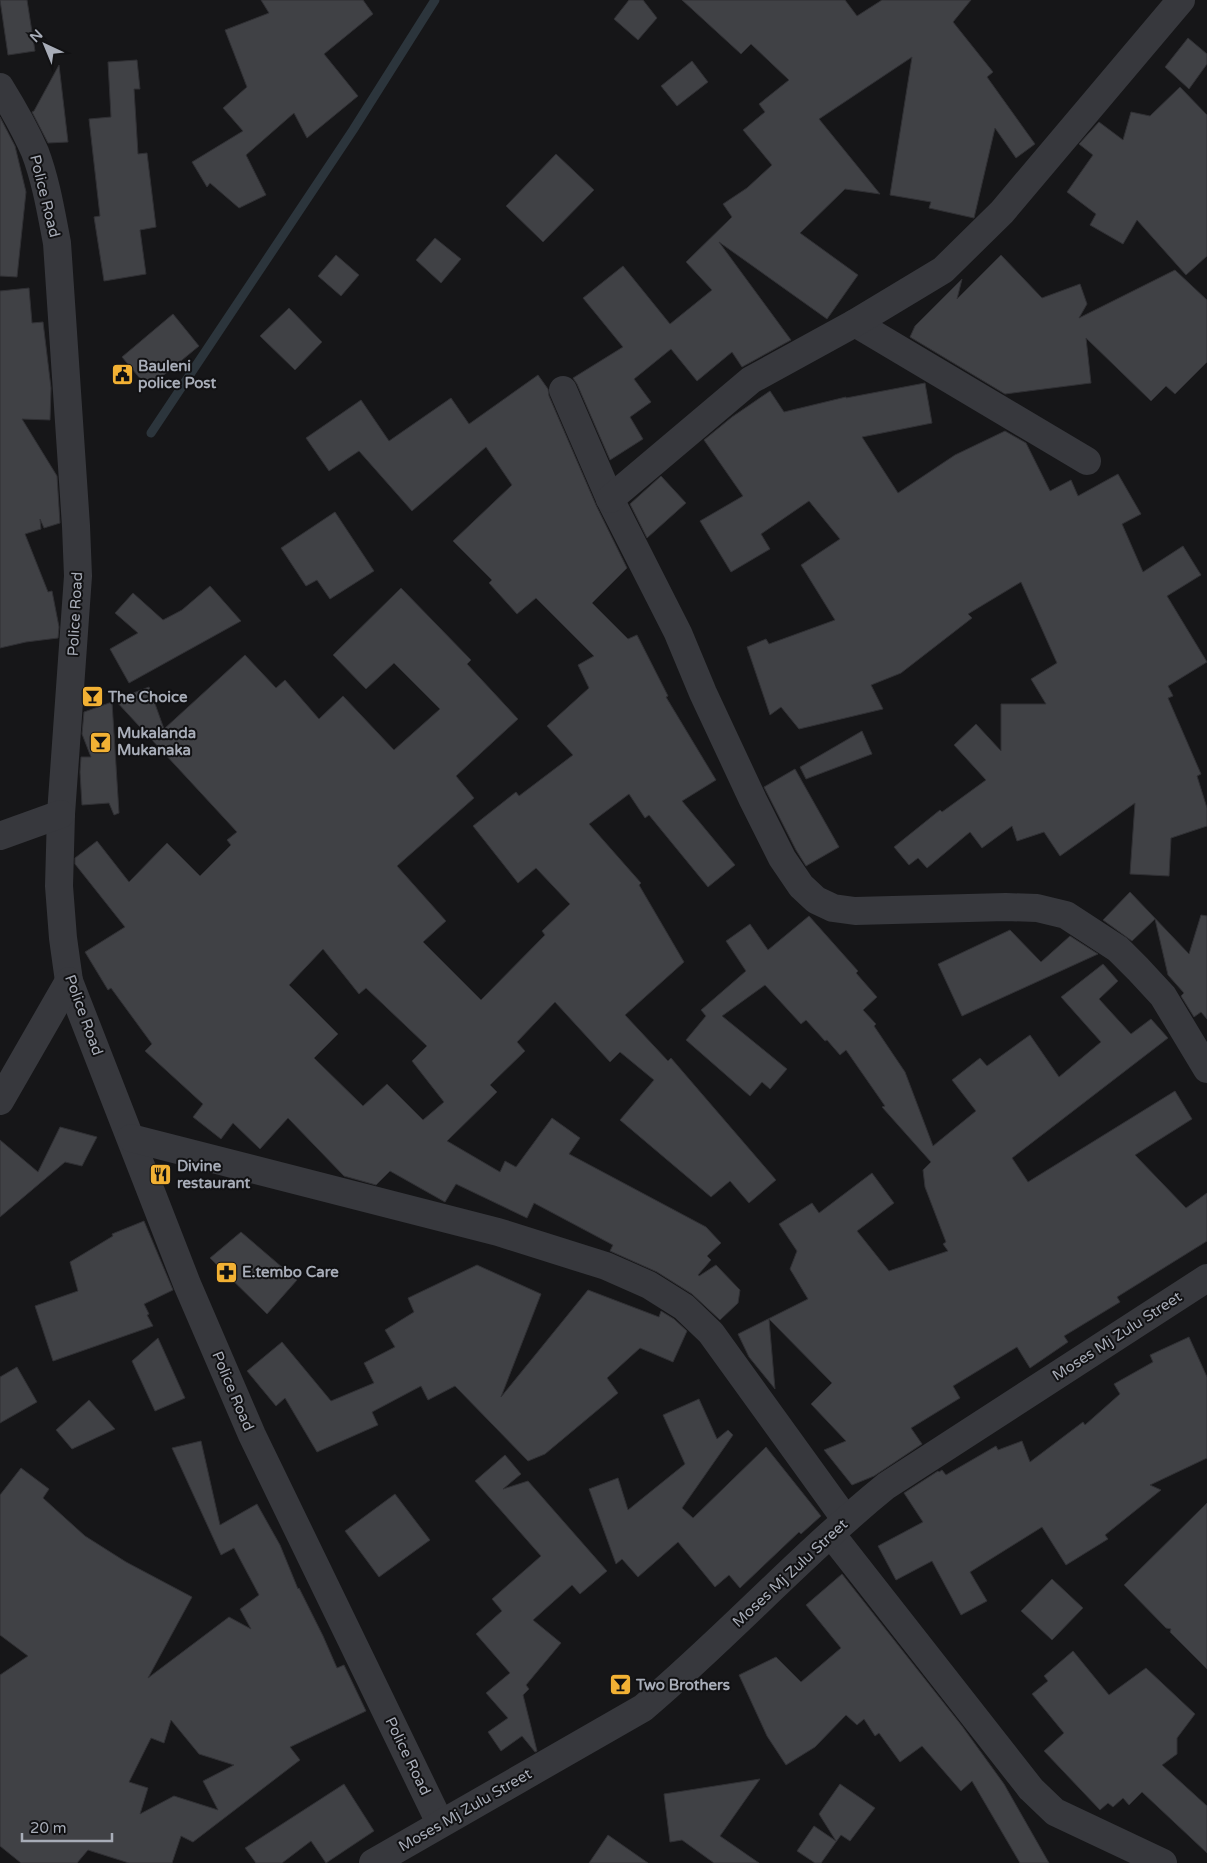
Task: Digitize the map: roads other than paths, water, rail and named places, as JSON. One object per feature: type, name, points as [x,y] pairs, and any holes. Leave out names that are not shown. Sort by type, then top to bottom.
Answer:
[{"type":"street","points":[[610,499],[751,380],[855,323],[943,270],[1002,212],[1181,0]]},
{"type":"street","name":"Police Road","points":[[0,87],[16,112],[35,153],[49,201],[57,243],[78,576],[61,814],[59,886],[69,981],[187,1284],[252,1435],[440,1823]]},
{"type":"street","points":[[855,323],[1087,461]]},
{"type":"street","points":[[563,390],[610,499],[678,633],[703,693],[753,800],[782,858],[801,886],[816,900],[833,908],[855,911],[1006,907],[1037,908],[1066,915],[1118,949],[1163,996],[1207,1069]]},
{"type":"street","points":[[0,836],[61,814]]},
{"type":"street","points":[[0,1101],[69,981]]},
{"type":"street","points":[[131,1138],[498,1232],[606,1266],[649,1284],[684,1307],[711,1333],[838,1527],[1031,1789],[1055,1812],[1163,1863]]},
{"type":"street","name":"Moses Mj Zulu Street","points":[[372,1863],[643,1708],[681,1676],[838,1527],[886,1486],[1207,1278]]},
{"type":"waterway","points":[[151,433],[353,130],[435,0]]},
{"type":"place","name":"Bauleni police Post","points":[[122,375]]},
{"type":"place","name":"The Choice","points":[[92,697]]},
{"type":"place","name":"Mukalanda Mukanaka","points":[[101,742]]},
{"type":"place","name":"Divine restaurant","points":[[161,1175]]},
{"type":"place","name":"E.tembo Care","points":[[226,1272]]},
{"type":"place","name":"Two Brothers","points":[[620,1685]]}]
